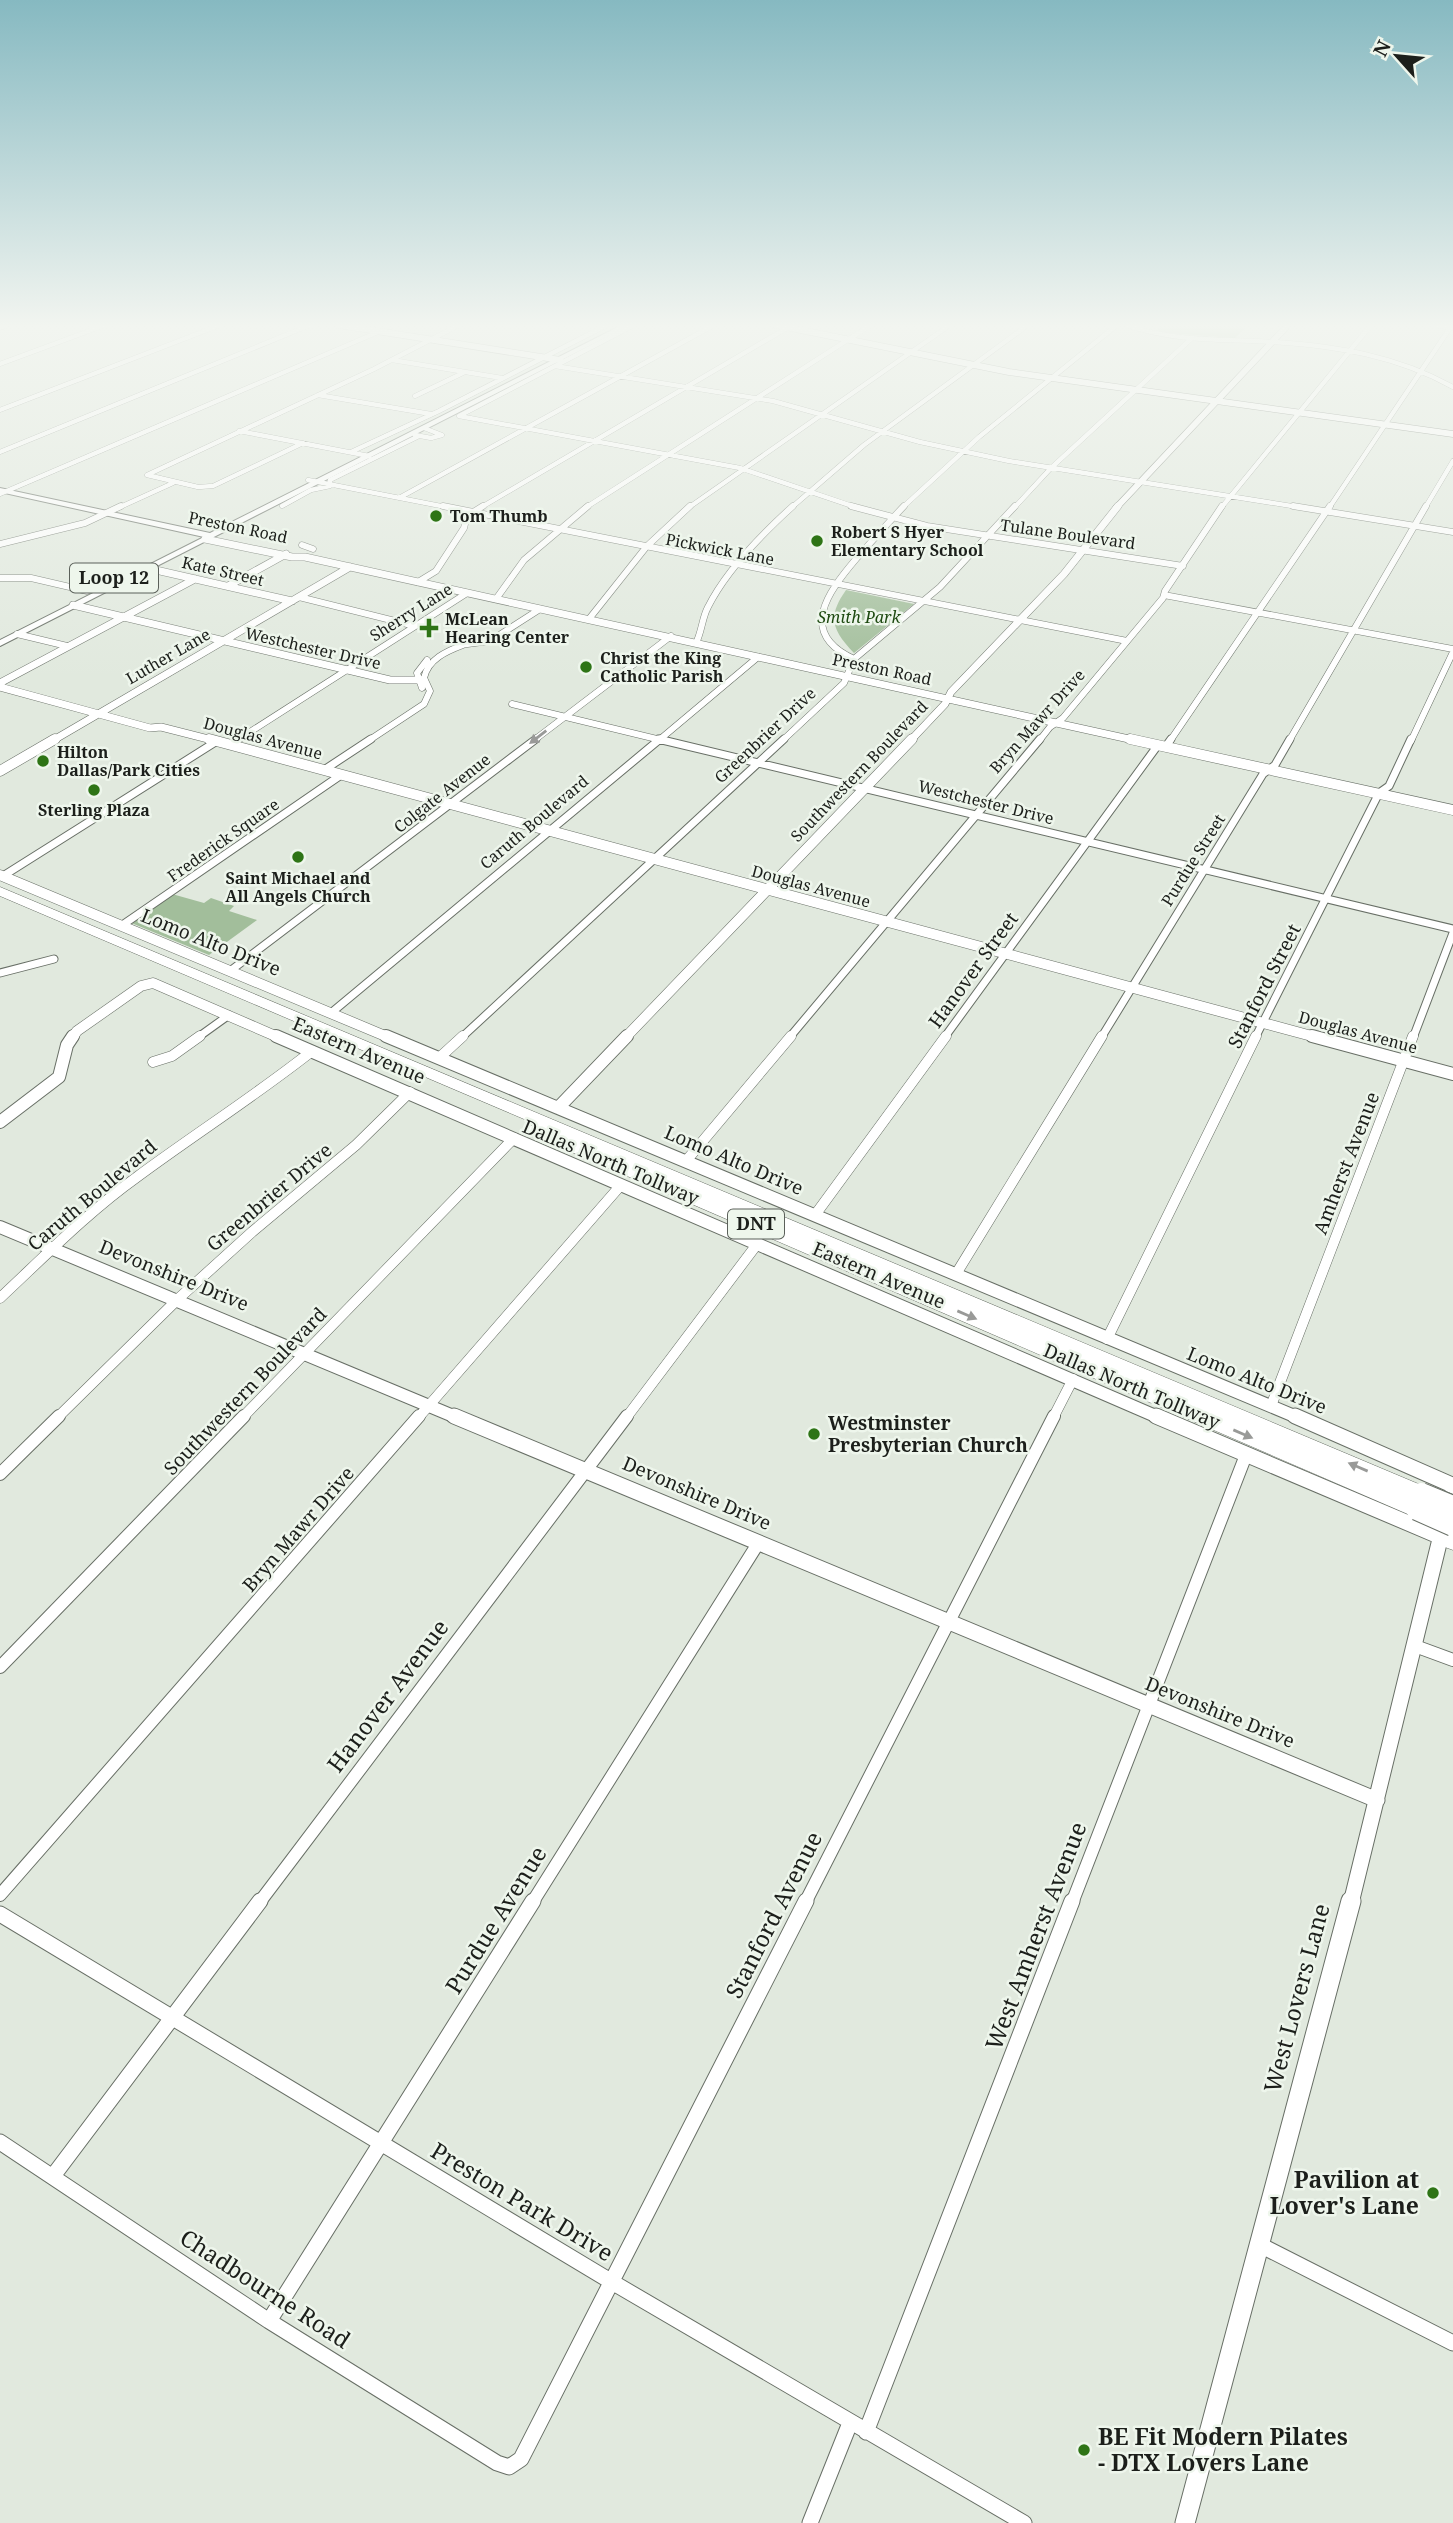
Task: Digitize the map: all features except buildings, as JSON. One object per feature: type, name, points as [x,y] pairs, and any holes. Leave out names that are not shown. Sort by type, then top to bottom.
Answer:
[{"type":"highway","name":"Dallas North Tollway","points":[[1,880],[1419,1501],[1449,1534]]},
{"type":"highway","name":"Dallas North Tollway","points":[[0,902],[1419,1501],[1453,1507]]},
{"type":"main road","name":"Loop 12","points":[[0,635],[109,580],[316,484],[386,443]]},
{"type":"main road","name":"Loop 12","points":[[365,455],[396,443]]},
{"type":"main road","name":"Preston Road","points":[[3,492],[203,536]]},
{"type":"main road","name":"Loop 12","points":[[0,643],[148,568],[203,536]]},
{"type":"main road","points":[[74,605],[74,601],[106,585],[109,580]]},
{"type":"street","points":[[0,452],[23,443]]},
{"type":"street","points":[[3,492],[118,443]]},
{"type":"street","points":[[213,443],[147,472],[151,478],[198,488],[213,486],[303,443],[365,455]]},
{"type":"street","points":[[351,452],[372,443]]},
{"type":"street","points":[[330,485],[330,480],[400,443]]},
{"type":"street","points":[[399,498],[499,443]]},
{"type":"street","points":[[418,582],[436,570],[464,528],[464,519],[593,443]]},
{"type":"street","name":"Tulane Boulevard","points":[[606,443],[740,468],[808,494],[892,518],[988,536],[1183,566]]},
{"type":"street","points":[[496,599],[524,560],[558,529],[602,495],[685,443]]},
{"type":"street","points":[[589,619],[647,547],[684,511],[777,443]]},
{"type":"street","points":[[696,643],[712,600],[738,565],[808,494],[872,443]]},
{"type":"street","points":[[927,443],[1051,468],[1453,532]]},
{"type":"street","points":[[854,659],[834,647],[822,623],[824,604],[837,584],[892,518],[975,443]]},
{"type":"street","name":"Greenbrier Drive","points":[[439,1058],[844,683],[854,659],[925,601],[1078,443]]},
{"type":"street","name":"Southwestern Boulevard","points":[[558,1108],[948,698],[1084,551],[1140,482],[1177,443]]},
{"type":"street","name":"Bryn Mawr Drive","points":[[685,1161],[977,814],[1127,641],[1164,595],[1208,525],[1273,443]]},
{"type":"street","name":"Hanover Street","points":[[815,1215],[1087,841],[1261,613],[1325,511],[1373,443]]},
{"type":"street","name":"Purdue Street","points":[[956,1274],[1263,774],[1275,765],[1453,461]]},
{"type":"street","points":[[0,544],[66,529],[104,515],[173,483]]},
{"type":"street","points":[[282,506],[316,484]]},
{"type":"street","name":"Pickwick Lane","points":[[316,484],[1127,641]]},
{"type":"street","name":"Preston Road","points":[[203,536],[285,556],[303,556],[671,636],[1453,810]]},
{"type":"street","points":[[302,545],[313,549]]},
{"type":"street","points":[[228,586],[285,556]]},
{"type":"street","name":"Luther Lane","points":[[0,771],[350,567]]},
{"type":"street","name":"Kate Street","points":[[148,568],[415,626]]},
{"type":"street","points":[[0,578],[31,578],[87,592]]},
{"type":"street","points":[[0,683],[195,579]]},
{"type":"street","name":"Sherry Lane","points":[[229,745],[467,593]]},
{"type":"street","points":[[1164,595],[1453,650]]},
{"type":"street","name":"Westchester Drive","points":[[74,605],[399,682],[421,680]]},
{"type":"street","points":[[324,770],[399,719],[422,696],[422,669],[463,645],[490,641],[540,609]]},
{"type":"street","points":[[18,634],[67,646]]},
{"type":"street","name":"Colgate Avenue","points":[[230,971],[671,636]]},
{"type":"street","name":"Stanford Street","points":[[1107,1339],[1379,793],[1389,786],[1453,650]]},
{"type":"street","name":"Caruth Boulevard","points":[[331,1013],[758,657]]},
{"type":"street","name":"Douglas Avenue","points":[[0,683],[102,711]]},
{"type":"street","name":"Douglas Avenue","points":[[0,683],[31,696],[51,694],[150,728],[160,727],[217,741],[1453,1074]]},
{"type":"street","name":"Westchester Drive","points":[[512,704],[1326,898],[1453,931]]},
{"type":"street","points":[[1,880],[217,741]]},
{"type":"street","name":"Frederick Square","points":[[121,926],[341,775]]},
{"type":"street","name":"Lomo Alto Drive","points":[[1,880],[121,926],[331,1013],[1271,1406],[1453,1485]]},
{"type":"street","name":"Amherst Avenue","points":[[1271,1406],[1453,931]]},
{"type":"street","points":[[0,973],[54,959]]},
{"type":"street","name":"Eastern Avenue","points":[[0,1122],[60,1077],[67,1045],[77,1031],[148,983],[157,984],[1246,1455],[1449,1534]]},
{"type":"street","points":[[153,1062],[172,1056],[229,1015]]},
{"type":"street","name":"Caruth Boulevard","points":[[0,1298],[53,1248],[135,1178],[251,1099],[312,1051]]},
{"type":"street","name":"Greenbrier Drive","points":[[0,1474],[178,1299],[252,1232],[356,1145],[410,1092]]},
{"type":"street","name":"Southwestern Boulevard","points":[[0,1667],[514,1138]]},
{"type":"street","name":"Bryn Mawr Drive","points":[[0,1895],[621,1185]]},
{"type":"street","name":"Devonshire Drive","points":[[0,1227],[1377,1800]]},
{"type":"street","name":"Hanover Avenue","points":[[53,2176],[758,1243]]},
{"type":"street","name":"Stanford Avenue","points":[[509,2466],[521,2459],[1073,1380]]},
{"type":"street","name":"West Amherst Avenue","points":[[866,2432],[1246,1455]]},
{"type":"street","name":"West Lovers Lane","points":[[1185,2523],[1377,1800],[1415,1646],[1449,1534],[1453,1485]]},
{"type":"street","name":"Purdue Avenue","points":[[269,2321],[760,1542]]},
{"type":"street","points":[[1415,1646],[1453,1660]]},
{"type":"street","name":"Preston Park Drive","points":[[0,1914],[612,2282],[1024,2523]]},
{"type":"street","name":"Chadbourne Road","points":[[0,2142],[269,2321],[497,2463],[509,2466]]},
{"type":"street","points":[[1258,2244],[1453,2343]]},
{"type":"street","points":[[810,2523],[850,2423]]},
{"type":"green space","name":"Smith Park","points":[[846,590],[914,604],[854,653],[837,630],[834,616]]},
{"type":"green space","points":[[172,894],[204,903],[211,898],[234,906],[229,911],[257,920],[209,955],[129,922]]},
{"type":"place","name":"Tom Thumb","points":[[436,516]]},
{"type":"place","name":"Robert S Hyer Elementary School","points":[[817,541]]},
{"type":"place","name":"McLean Hearing Center","points":[[429,628]]},
{"type":"place","name":"Christ the King Catholic Parish","points":[[586,667]]},
{"type":"place","name":"Hilton Dallas/Park Cities","points":[[43,761]]},
{"type":"place","name":"Sterling Plaza","points":[[94,790]]},
{"type":"place","name":"Saint Michael and All Angels Church","points":[[298,857]]},
{"type":"place","name":"Westminster Presbyterian Church","points":[[814,1434]]},
{"type":"place","name":"Pavilion at Lover's Lane","points":[[1433,2193]]},
{"type":"place","name":"BE Fit Modern Pilates - DTX Lovers Lane","points":[[1084,2450]]}]
